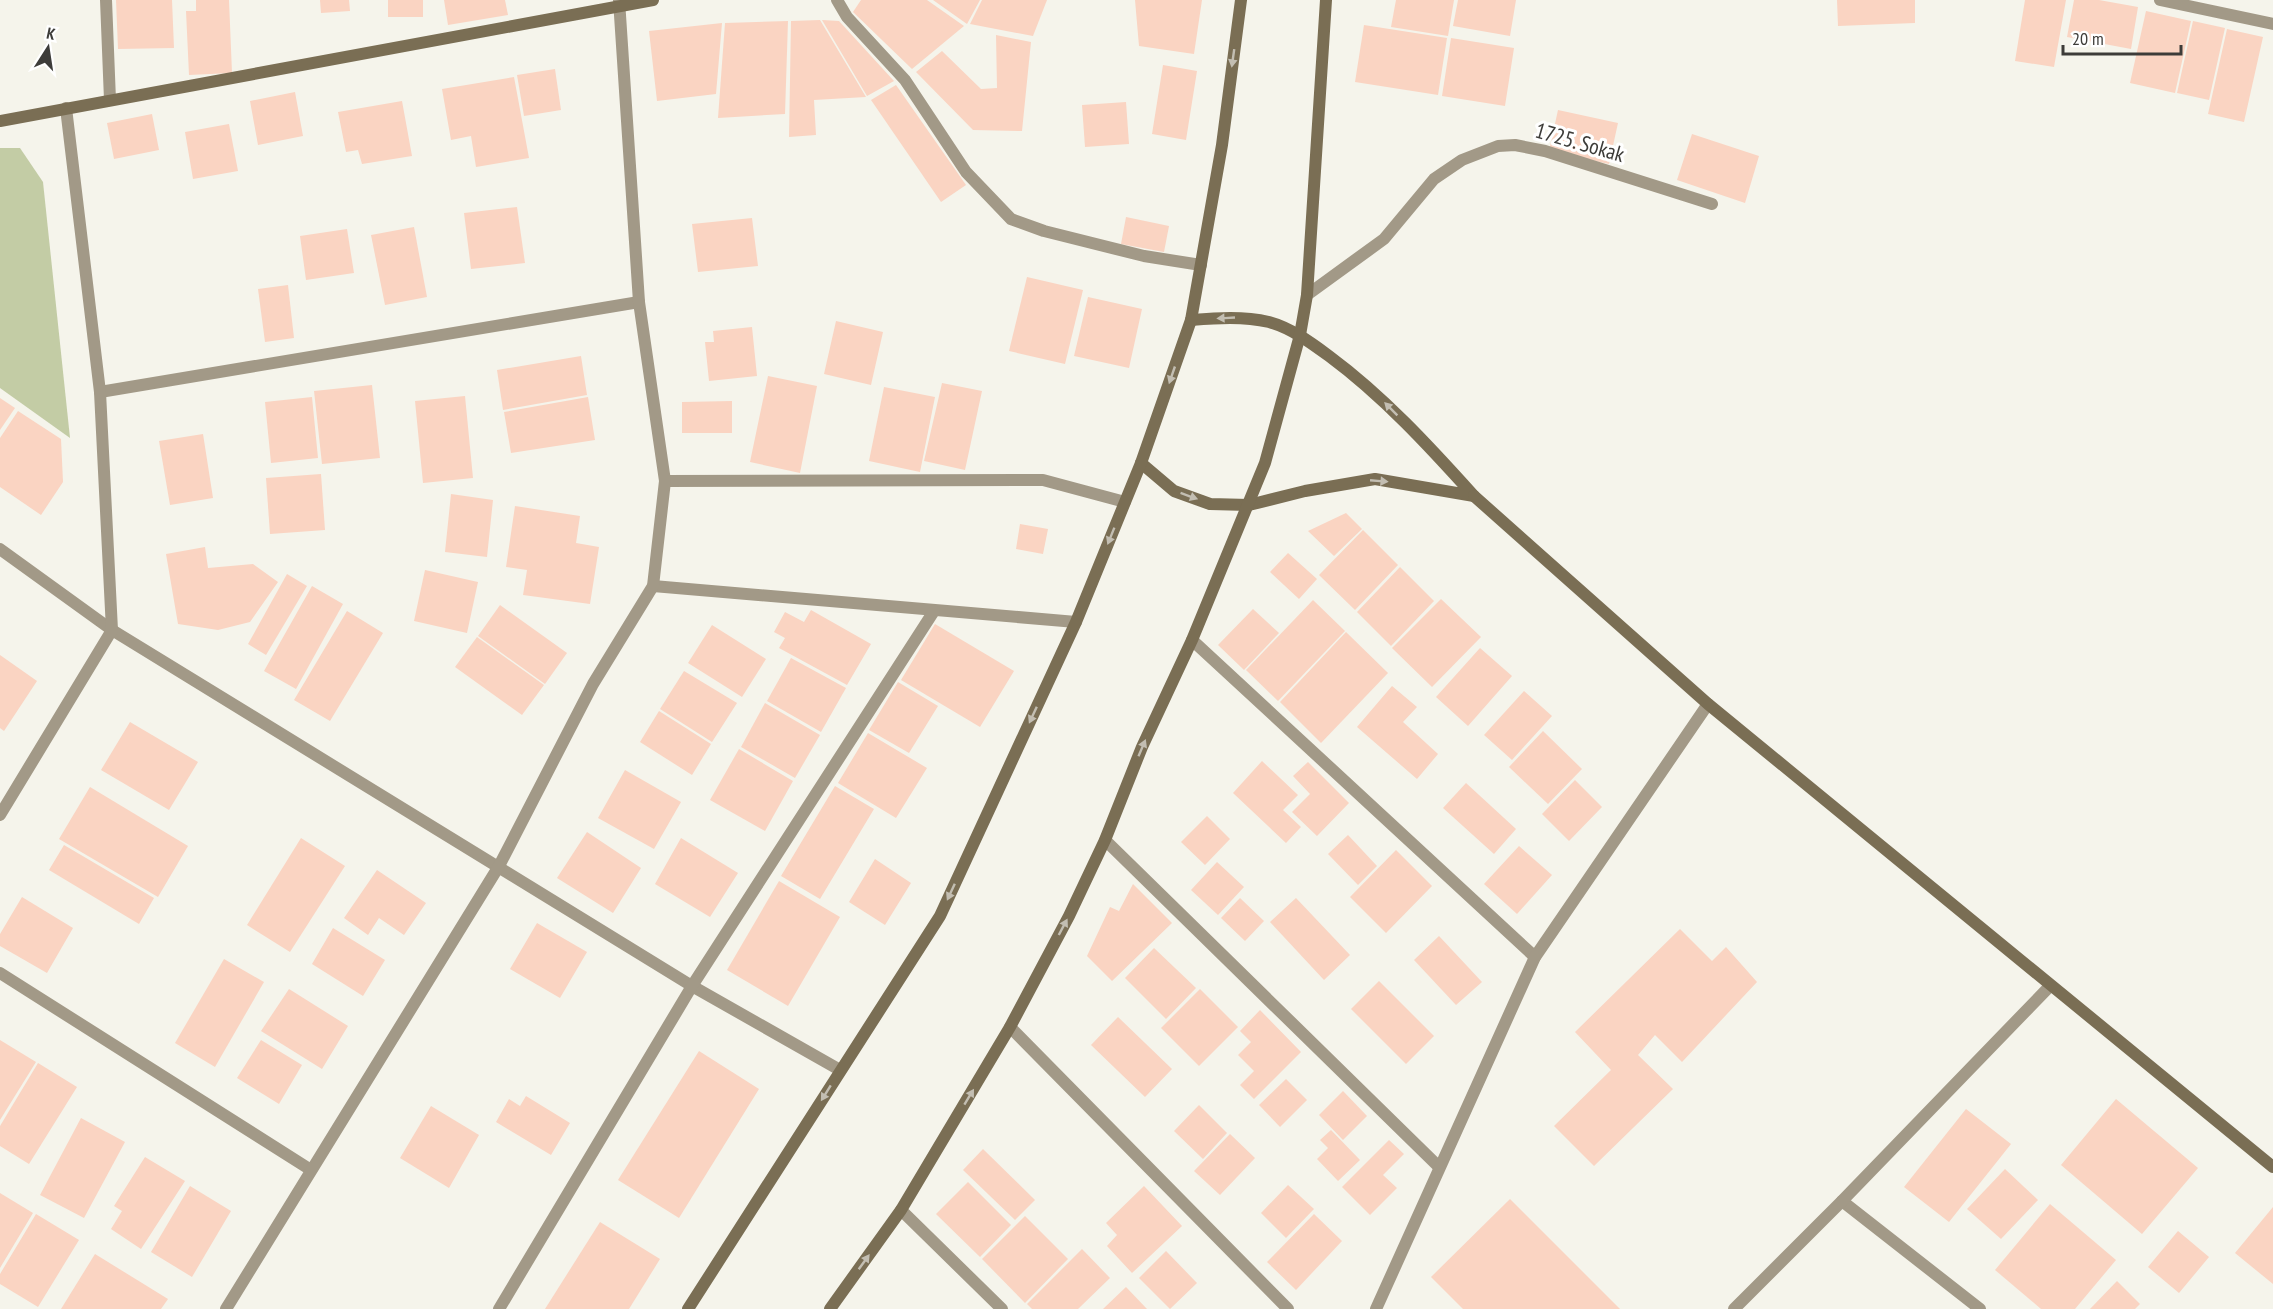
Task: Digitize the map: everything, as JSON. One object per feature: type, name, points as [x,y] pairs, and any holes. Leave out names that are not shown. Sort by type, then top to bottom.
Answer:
[{"type":"main road","points":[[0,121],[619,3],[653,0]]},
{"type":"main road","points":[[688,1309],[940,916],[1076,622],[1141,463],[1191,320],[1222,145],[1241,0]]},
{"type":"main road","points":[[830,1309],[901,1210],[1010,1027],[1069,916],[1105,840],[1142,747],[1192,640],[1265,463],[1300,335],[1307,295],[1326,0]]},
{"type":"main road","points":[[1191,320],[1235,317],[1270,323],[1300,335],[1364,382],[1439,457],[1474,496],[1707,704],[2273,1167]]},
{"type":"main road","points":[[1141,463],[1174,491],[1210,504],[1249,505],[1305,491],[1375,479],[1474,496]]},
{"type":"street","points":[[106,0],[110,100]]},
{"type":"street","points":[[837,0],[847,17],[906,80],[966,172],[1011,219],[1044,231],[1144,256],[1201,265]]},
{"type":"street","points":[[2160,0],[2210,6],[2273,24]]},
{"type":"street","points":[[226,1309],[499,866],[593,684],[653,586],[665,481],[639,302],[619,3]]},
{"type":"street","points":[[0,815],[112,630],[100,392],[66,108]]},
{"type":"street","name":"1725. Sokak","points":[[1307,295],[1384,239],[1434,179],[1462,160],[1498,146],[1515,145],[1545,152],[1712,204]]},
{"type":"street","points":[[100,392],[639,302]]},
{"type":"street","points":[[665,481],[1042,480],[1125,502]]},
{"type":"street","points":[[0,549],[112,630],[692,986],[840,1070]]},
{"type":"street","points":[[653,586],[1076,622]]},
{"type":"street","points":[[499,1309],[692,986],[934,611]]},
{"type":"street","points":[[1192,640],[1535,957]]},
{"type":"street","points":[[1376,1309],[1535,957],[1707,704]]},
{"type":"street","points":[[1105,840],[1439,1167]]},
{"type":"street","points":[[0,973],[311,1170]]},
{"type":"street","points":[[1734,1309],[1842,1202],[2050,986]]},
{"type":"street","points":[[1010,1027],[1288,1309]]},
{"type":"street","points":[[1842,1202],[1980,1309]]},
{"type":"street","points":[[901,1210],[1002,1309]]},
{"type":"green space","points":[[0,148],[20,148],[43,182],[70,438],[0,388]]},
{"type":"building","points":[[116,0],[172,0],[174,48],[118,49]]},
{"type":"building","points":[[196,0],[229,0],[232,73],[189,75],[186,11],[196,11]]},
{"type":"building","points":[[320,0],[349,0],[350,11],[321,13]]},
{"type":"building","points":[[388,0],[423,0],[423,17],[388,17]]},
{"type":"building","points":[[444,0],[505,0],[508,15],[448,25]]},
{"type":"building","points":[[861,0],[927,0],[964,26],[912,69],[853,12]]},
{"type":"building","points":[[933,0],[980,0],[967,24]]},
{"type":"building","points":[[982,0],[1047,0],[1033,36],[970,24]]},
{"type":"building","points":[[1135,0],[1202,0],[1194,54],[1139,46]]},
{"type":"building","points":[[1396,0],[1454,0],[1448,36],[1391,27]]},
{"type":"building","points":[[1458,0],[1516,0],[1510,36],[1453,26]]},
{"type":"building","points":[[1837,0],[1915,0],[1915,23],[1838,26]]},
{"type":"building","points":[[2025,0],[2066,0],[2054,67],[2015,61]]},
{"type":"building","points":[[2074,0],[2099,0],[2138,7],[2131,49],[2067,37]]},
{"type":"building","points":[[2146,11],[2191,21],[2175,93],[2130,83]]},
{"type":"building","points":[[820,20],[866,97],[814,100],[816,135],[789,137],[791,21]]},
{"type":"building","points":[[822,20],[839,21],[894,81],[867,96]]},
{"type":"building","points":[[788,21],[785,114],[718,118],[725,23]]},
{"type":"building","points":[[2193,21],[2225,28],[2209,100],[2177,93]]},
{"type":"building","points":[[722,23],[716,94],[657,101],[649,31]]},
{"type":"building","points":[[1364,25],[1447,38],[1438,95],[1355,82]]},
{"type":"building","points":[[2227,29],[2263,37],[2244,122],[2208,114]]},
{"type":"building","points":[[996,35],[1031,42],[1022,131],[973,130],[916,72],[942,51],[981,89],[997,88]]},
{"type":"building","points":[[1451,38],[1514,48],[1505,106],[1442,96]]},
{"type":"building","points":[[1163,65],[1197,71],[1186,140],[1152,134]]},
{"type":"building","points":[[555,69],[561,110],[524,116],[517,75]]},
{"type":"building","points":[[514,77],[529,158],[476,167],[471,136],[451,140],[442,89]]},
{"type":"building","points":[[896,85],[966,185],[941,202],[871,100]]},
{"type":"building","points":[[295,92],[303,136],[258,145],[250,101]]},
{"type":"building","points":[[402,101],[412,156],[362,164],[358,150],[346,152],[338,112]]},
{"type":"building","points":[[1126,102],[1129,144],[1085,147],[1082,105]]},
{"type":"building","points":[[1558,110],[1618,123],[1609,164],[1549,151]]},
{"type":"building","points":[[152,114],[159,150],[114,159],[107,123]]},
{"type":"building","points":[[229,124],[238,171],[193,179],[185,132]]},
{"type":"building","points":[[1692,134],[1759,156],[1745,203],[1677,180]]},
{"type":"building","points":[[517,207],[525,263],[471,269],[464,213]]},
{"type":"building","points":[[1126,217],[1169,226],[1164,252],[1121,244]]},
{"type":"building","points":[[752,218],[758,266],[698,272],[692,224]]},
{"type":"building","points":[[414,227],[427,297],[385,305],[371,235]]},
{"type":"building","points":[[347,229],[354,273],[306,280],[300,236]]},
{"type":"building","points":[[1027,277],[1083,290],[1065,364],[1009,351]]},
{"type":"building","points":[[288,285],[294,338],[265,342],[258,289]]},
{"type":"building","points":[[1088,297],[1142,309],[1129,368],[1074,356]]},
{"type":"building","points":[[836,321],[883,332],[871,385],[824,374]]},
{"type":"building","points":[[752,327],[757,376],[709,381],[705,342],[714,342],[713,331]]},
{"type":"building","points":[[581,356],[587,395],[503,410],[497,370]]},
{"type":"building","points":[[768,376],[817,386],[800,473],[750,462]]},
{"type":"building","points":[[942,383],[982,391],[965,470],[924,461]]},
{"type":"building","points":[[372,385],[380,458],[322,464],[314,391]]},
{"type":"building","points":[[884,387],[935,397],[920,472],[869,461]]},
{"type":"building","points":[[465,396],[473,478],[423,483],[415,401]]},
{"type":"building","points":[[312,397],[318,458],[271,463],[265,402]]},
{"type":"building","points":[[588,397],[595,440],[511,453],[504,412]]},
{"type":"building","points":[[0,398],[15,408],[0,430]]},
{"type":"building","points":[[732,401],[732,433],[682,433],[682,402]]},
{"type":"building","points":[[18,411],[61,439],[63,482],[41,515],[0,487],[0,438]]},
{"type":"building","points":[[203,434],[213,498],[170,505],[159,441]]},
{"type":"building","points":[[321,474],[325,530],[270,534],[266,478]]},
{"type":"building","points":[[451,494],[493,500],[487,557],[445,552]]},
{"type":"building","points":[[515,506],[580,516],[576,543],[599,547],[590,604],[523,595],[527,570],[506,567]]},
{"type":"building","points":[[1346,513],[1362,529],[1334,556],[1308,531]]},
{"type":"building","points":[[1020,524],[1048,529],[1043,554],[1016,549]]},
{"type":"building","points":[[1363,530],[1398,565],[1355,610],[1319,575]]},
{"type":"building","points":[[205,547],[208,568],[253,564],[278,582],[250,622],[218,630],[178,624],[166,554]]},
{"type":"building","points":[[1288,553],[1317,579],[1299,599],[1270,572]]},
{"type":"building","points":[[1400,567],[1434,601],[1391,646],[1357,612]]},
{"type":"building","points":[[425,570],[478,582],[467,633],[414,621]]},
{"type":"building","points":[[287,574],[307,586],[266,655],[248,644]]},
{"type":"building","points":[[312,586],[343,604],[296,689],[264,671]]},
{"type":"building","points":[[1441,599],[1481,637],[1432,687],[1392,648]]},
{"type":"building","points":[[1313,600],[1345,631],[1278,701],[1246,670]]},
{"type":"building","points":[[500,605],[567,653],[545,684],[478,636]]},
{"type":"building","points":[[1253,609],[1279,633],[1244,670],[1218,645]]},
{"type":"building","points":[[811,610],[871,644],[847,685],[779,648],[785,638],[774,632],[785,612],[804,622]]},
{"type":"building","points":[[347,611],[383,633],[330,721],[294,700]]},
{"type":"building","points":[[935,624],[1014,671],[980,727],[901,680]]},
{"type":"building","points":[[712,625],[766,659],[742,697],[688,663]]},
{"type":"building","points":[[1346,632],[1388,673],[1321,743],[1280,702]]},
{"type":"building","points":[[477,637],[544,685],[522,715],[455,667]]},
{"type":"building","points":[[1480,648],[1512,676],[1468,726],[1436,697]]},
{"type":"building","points":[[0,655],[37,681],[4,731],[0,728]]},
{"type":"building","points":[[791,658],[846,688],[821,732],[767,701]]},
{"type":"building","points":[[684,671],[737,703],[712,742],[660,709]]},
{"type":"building","points":[[898,682],[938,706],[909,753],[869,730]]},
{"type":"building","points":[[1392,686],[1417,707],[1403,722],[1438,754],[1417,779],[1357,727]]},
{"type":"building","points":[[1524,691],[1552,716],[1512,760],[1484,735]]},
{"type":"building","points":[[765,703],[820,735],[795,778],[741,747]]},
{"type":"building","points":[[659,711],[711,744],[692,775],[640,742]]},
{"type":"building","points":[[130,722],[198,762],[169,810],[101,770]]},
{"type":"building","points":[[1543,731],[1582,769],[1548,804],[1509,767]]},
{"type":"building","points":[[868,733],[927,768],[896,818],[838,783]]},
{"type":"building","points":[[739,749],[793,781],[765,831],[710,800]]},
{"type":"building","points":[[1262,761],[1298,795],[1283,810],[1301,827],[1286,843],[1233,793]]},
{"type":"building","points":[[1308,762],[1349,803],[1317,836],[1292,812],[1310,794],[1293,776]]},
{"type":"building","points":[[625,770],[681,802],[654,849],[598,818]]},
{"type":"building","points":[[1575,780],[1602,807],[1569,841],[1542,814]]},
{"type":"building","points":[[1466,783],[1516,829],[1494,854],[1443,808]]},
{"type":"building","points":[[835,786],[874,809],[820,899],[781,876]]},
{"type":"building","points":[[90,787],[188,846],[158,897],[59,839]]},
{"type":"building","points":[[1207,816],[1230,839],[1205,865],[1181,842]]},
{"type":"building","points":[[587,832],[641,868],[613,913],[557,878]]},
{"type":"building","points":[[1348,835],[1377,866],[1358,885],[1328,854]]},
{"type":"building","points":[[301,838],[345,866],[290,952],[247,925]]},
{"type":"building","points":[[681,838],[738,873],[710,917],[655,884]]},
{"type":"building","points":[[64,845],[154,898],[139,924],[49,870]]},
{"type":"building","points":[[1519,846],[1552,875],[1517,914],[1484,884]]},
{"type":"building","points":[[1396,850],[1432,886],[1386,933],[1350,897]]},
{"type":"building","points":[[875,859],[911,883],[885,925],[849,902]]},
{"type":"building","points":[[1217,862],[1244,887],[1218,915],[1191,890]]},
{"type":"building","points":[[377,870],[426,903],[404,935],[379,918],[368,935],[344,918]]},
{"type":"building","points":[[779,881],[840,917],[788,1006],[727,970]]},
{"type":"building","points":[[1133,884],[1172,923],[1112,981],[1087,956],[1110,907],[1119,911]]},
{"type":"building","points":[[22,897],[73,928],[47,973],[0,946],[0,934]]},
{"type":"building","points":[[1240,898],[1264,921],[1245,941],[1221,918]]},
{"type":"building","points":[[1296,898],[1350,955],[1324,980],[1270,922]]},
{"type":"building","points":[[537,923],[587,952],[560,998],[510,969]]},
{"type":"building","points":[[333,928],[385,960],[363,996],[312,964]]},
{"type":"building","points":[[1680,929],[1712,961],[1726,947],[1757,982],[1682,1062],[1655,1035],[1638,1055],[1673,1089],[1594,1166],[1554,1126],[1611,1070],[1575,1032]]},
{"type":"building","points":[[1439,936],[1482,982],[1456,1005],[1414,960]]},
{"type":"building","points":[[1154,948],[1196,988],[1166,1019],[1125,978]]},
{"type":"building","points":[[224,959],[264,982],[215,1067],[175,1043]]},
{"type":"building","points":[[1379,981],[1434,1036],[1406,1064],[1351,1009]]},
{"type":"building","points":[[289,989],[348,1026],[322,1069],[261,1031]]},
{"type":"building","points":[[1200,989],[1238,1027],[1199,1066],[1161,1028]]},
{"type":"building","points":[[1260,1010],[1301,1052],[1254,1099],[1240,1085],[1254,1071],[1238,1055],[1251,1042],[1240,1031]]},
{"type":"building","points":[[1118,1017],[1172,1069],[1145,1097],[1091,1045]]},
{"type":"building","points":[[0,1040],[36,1062],[0,1120]]},
{"type":"building","points":[[261,1040],[302,1065],[279,1104],[237,1078]]},
{"type":"building","points":[[699,1051],[759,1089],[679,1218],[618,1180]]},
{"type":"building","points":[[38,1063],[77,1087],[29,1164],[0,1146],[0,1126]]},
{"type":"building","points":[[1286,1079],[1307,1100],[1280,1127],[1259,1105]]},
{"type":"building","points":[[1343,1091],[1367,1116],[1343,1140],[1319,1115]]},
{"type":"building","points":[[526,1096],[570,1123],[551,1155],[496,1122],[509,1099],[520,1106]]},
{"type":"building","points":[[2116,1099],[2198,1168],[2142,1234],[2061,1165]]},
{"type":"building","points":[[1199,1105],[1227,1133],[1203,1159],[1174,1131]]},
{"type":"building","points":[[431,1106],[479,1135],[449,1188],[400,1158]]},
{"type":"building","points":[[1966,1109],[2011,1144],[1949,1222],[1904,1187]]},
{"type":"building","points":[[81,1118],[125,1142],[84,1218],[40,1195]]},
{"type":"building","points":[[1331,1130],[1360,1160],[1338,1181],[1317,1159],[1328,1148],[1320,1140]]},
{"type":"building","points":[[1230,1134],[1255,1158],[1220,1195],[1194,1171]]},
{"type":"building","points":[[1389,1140],[1404,1154],[1383,1175],[1397,1188],[1370,1215],[1342,1187]]},
{"type":"building","points":[[983,1149],[1035,1200],[1015,1220],[963,1170]]},
{"type":"building","points":[[145,1157],[185,1181],[141,1249],[111,1229],[122,1211],[114,1206]]},
{"type":"building","points":[[2005,1169],[2038,1200],[2001,1239],[1967,1209]]},
{"type":"building","points":[[968,1182],[1011,1225],[980,1257],[936,1214]]},
{"type":"building","points":[[1288,1185],[1314,1209],[1286,1238],[1261,1213]]},
{"type":"building","points":[[190,1186],[231,1211],[192,1277],[151,1252]]},
{"type":"building","points":[[1144,1186],[1182,1226],[1132,1273],[1107,1246],[1117,1235],[1106,1223]]},
{"type":"building","points":[[0,1193],[33,1213],[0,1268]]},
{"type":"building","points":[[1510,1199],[1620,1309],[1463,1309],[1431,1277]]},
{"type":"building","points":[[2050,1204],[2116,1260],[2075,1309],[2041,1309],[1995,1270]]},
{"type":"building","points":[[2273,1207],[2273,1284],[2235,1253]]},
{"type":"building","points":[[36,1214],[79,1240],[38,1307],[0,1284],[0,1274]]},
{"type":"building","points":[[1314,1214],[1342,1241],[1296,1290],[1267,1262]]},
{"type":"building","points":[[1025,1216],[1068,1259],[1025,1303],[982,1259]]},
{"type":"building","points":[[600,1222],[660,1259],[629,1309],[545,1309]]},
{"type":"building","points":[[2178,1231],[2209,1257],[2179,1293],[2148,1267]]},
{"type":"building","points":[[1082,1249],[1110,1278],[1078,1309],[1032,1309],[1027,1304]]},
{"type":"building","points":[[1166,1251],[1197,1283],[1170,1309],[1139,1278]]},
{"type":"building","points":[[95,1254],[168,1299],[161,1309],[61,1309]]},
{"type":"building","points":[[2117,1281],[2140,1304],[2135,1309],[2090,1309]]},
{"type":"building","points":[[1126,1287],[1147,1309],[1103,1309]]}]
